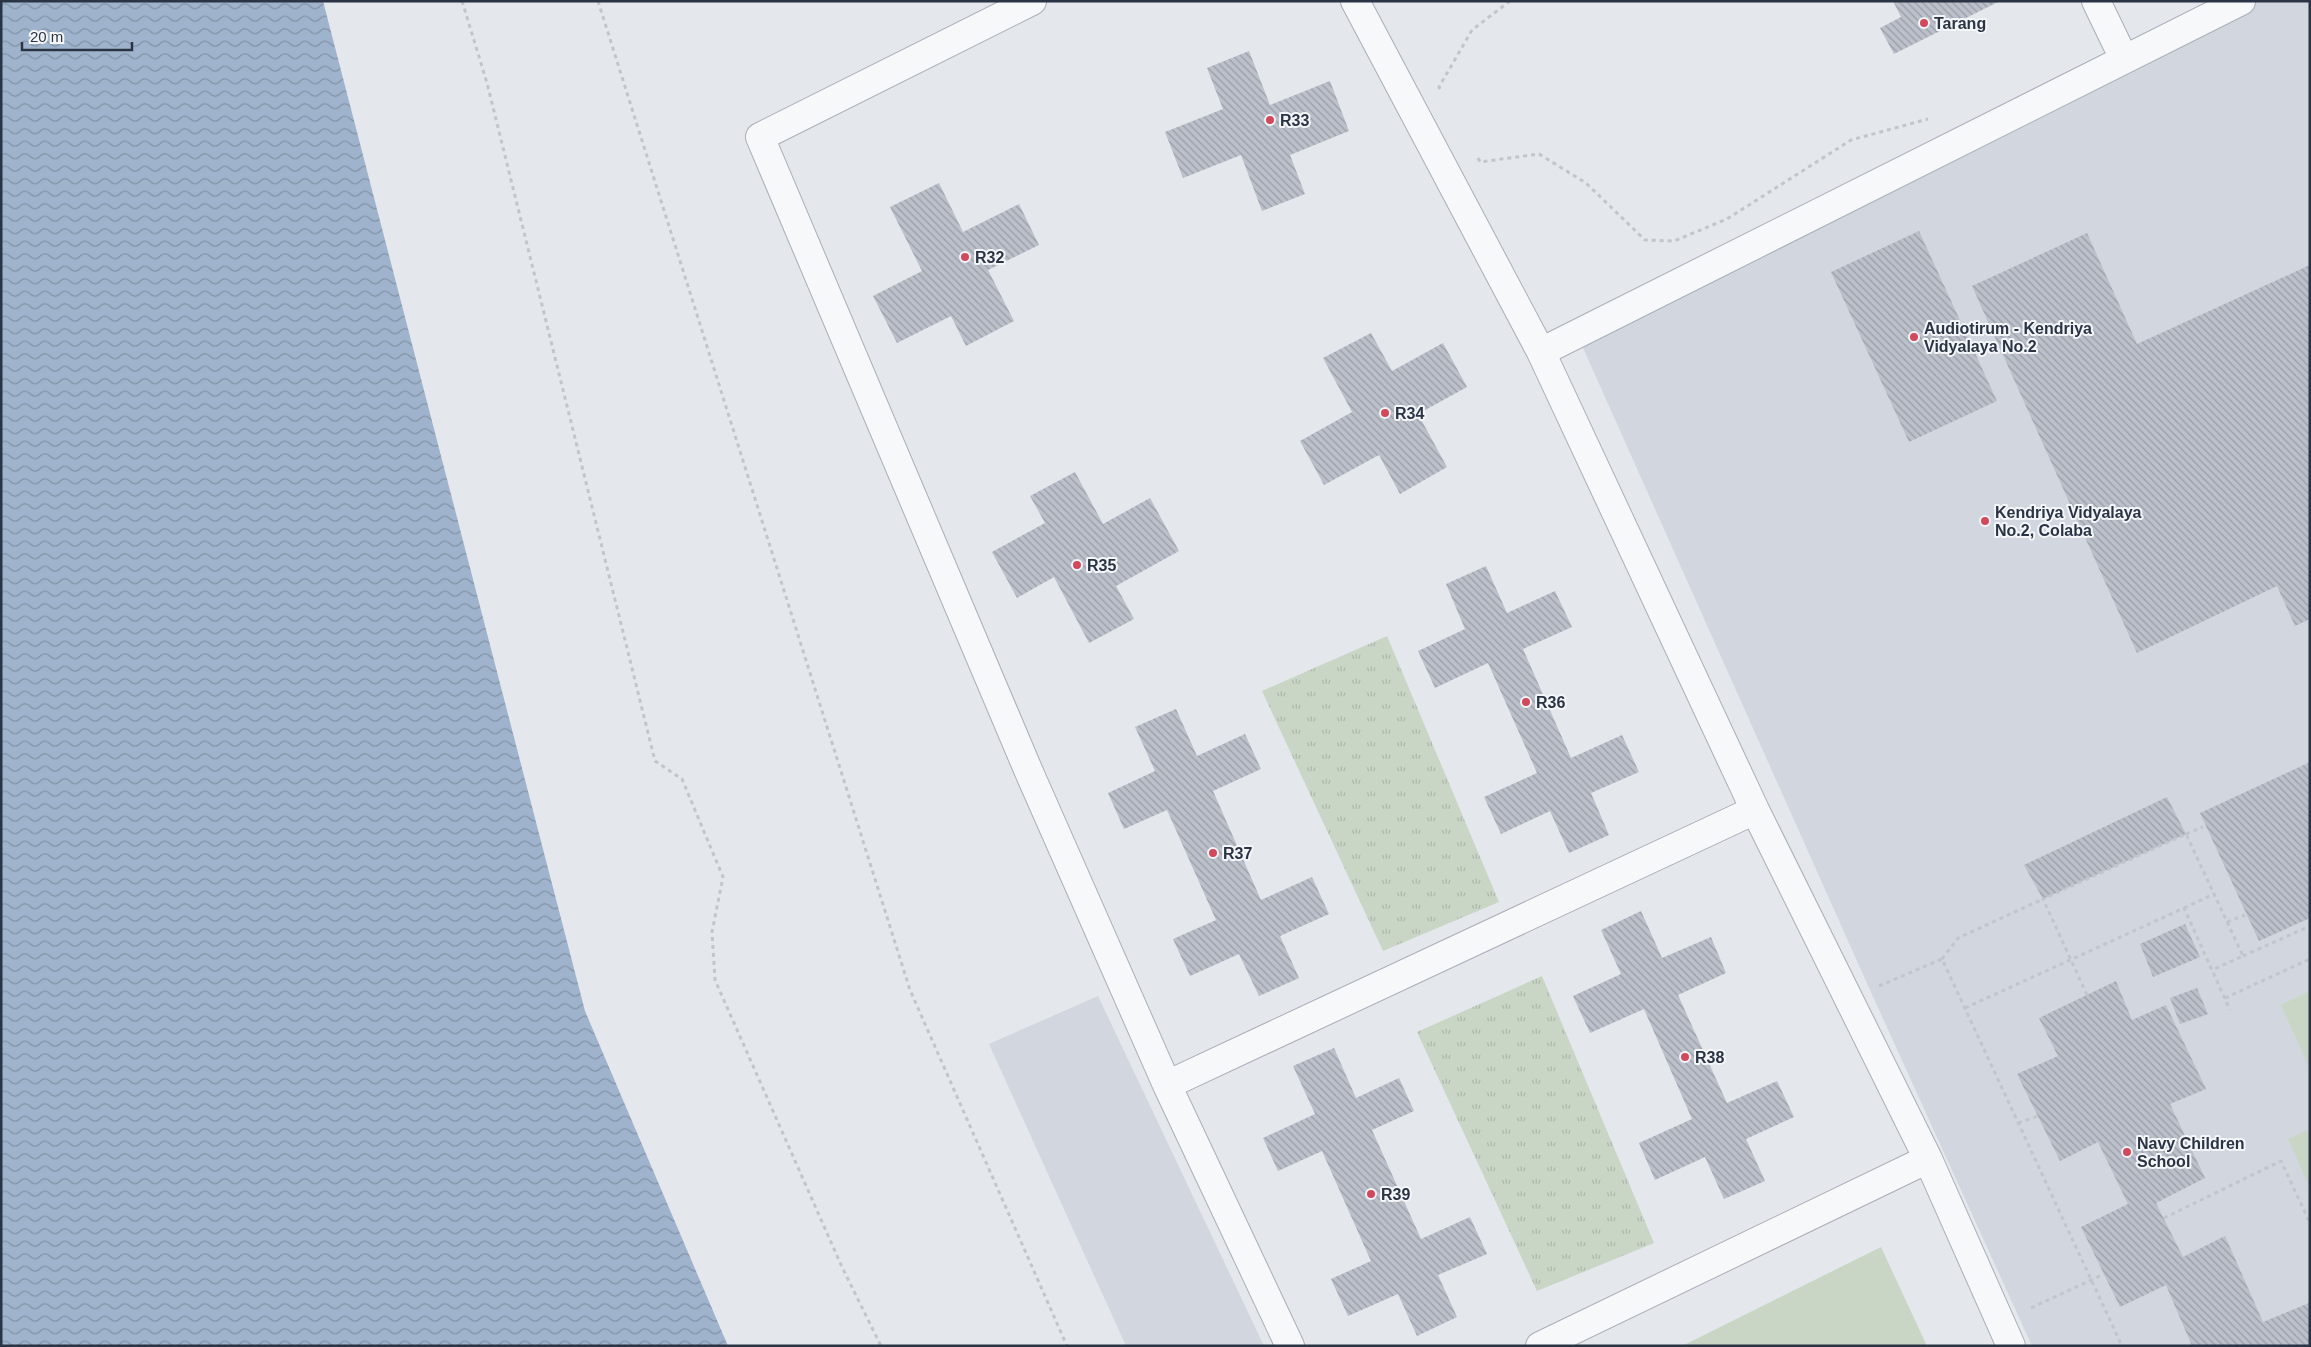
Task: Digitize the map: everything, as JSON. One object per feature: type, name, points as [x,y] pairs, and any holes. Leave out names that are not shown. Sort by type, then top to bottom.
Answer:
[{"type":"street","points":[[1032,1],[996,9],[760,137],[1025,763],[1167,1085],[1290,1346]]},
{"type":"street","points":[[1355,1],[1541,352],[1755,810],[1928,1159],[2011,1346]]},
{"type":"street","points":[[2096,1],[2124,59]]},
{"type":"street","points":[[1541,352],[2241,1]]},
{"type":"street","points":[[1167,1085],[1755,810]]},
{"type":"street","points":[[1540,1346],[1928,1159]]},
{"type":"path","points":[[462,1],[487,83],[655,761],[682,779],[723,877],[712,932],[715,980],[842,1266],[881,1346]]},
{"type":"path","points":[[598,1],[910,990],[1067,1346]]},
{"type":"path","points":[[1444,96],[1439,87],[1472,30],[1510,1]]},
{"type":"path","points":[[1475,153],[1480,162],[1539,154],[1586,183],[1645,240],[1674,241],[1727,219],[1851,140],[1933,118]]},
{"type":"path","points":[[1848,999],[1942,959],[1958,938],[2203,827]]},
{"type":"path","points":[[2186,834],[2243,956]]},
{"type":"path","points":[[1965,1008],[2214,894]]},
{"type":"path","points":[[2043,899],[2087,994]]},
{"type":"path","points":[[2184,908],[2230,1010]]},
{"type":"path","points":[[2227,922],[2245,915]]},
{"type":"path","points":[[2212,970],[2310,926]]},
{"type":"path","points":[[1942,959],[2122,1346]]},
{"type":"path","points":[[2225,998],[2310,959]]},
{"type":"path","points":[[2018,1123],[2038,1116]]},
{"type":"path","points":[[2164,1218],[2281,1161],[2310,1223]]},
{"type":"path","points":[[2000,1321],[2104,1274]]},
{"type":"shaded area","name":"Kendriya Vidyalaya No.2, Colaba","points":[[2240,1],[2310,1],[2310,1346],[2032,1346],[1870,990],[1575,330]]},
{"type":"shaded area","points":[[1098,996],[1264,1346],[1126,1346],[989,1044]]},
{"type":"green space","points":[[1387,636],[1499,902],[1383,951],[1262,691]]},
{"type":"green space","points":[[1542,976],[1654,1243],[1537,1291],[1417,1032]]},
{"type":"green space","points":[[2310,991],[2310,1069],[2281,1005]]},
{"type":"green space","points":[[2310,1129],[2310,1188],[2288,1139]]},
{"type":"green space","points":[[1881,1247],[1927,1346],[1682,1346]]},
{"type":"water","points":[[1,1],[323,1],[585,1011],[728,1346],[1,1346]]},
{"type":"building","name":"Tarang","points":[[1893,1],[2000,1],[1894,54],[1880,28],[1901,17]]},
{"type":"building","name":"R33","points":[[1249,51],[1270,105],[1330,81],[1349,131],[1290,155],[1305,194],[1262,211],[1241,155],[1183,178],[1165,132],[1223,109],[1207,68]]},
{"type":"building","name":"R32","points":[[939,183],[963,232],[1019,204],[1039,245],[988,270],[1014,321],[966,346],[951,316],[897,343],[873,296],[922,271],[890,207]]},
{"type":"building","name":"Audiotirum - Kendriya Vidyalaya No.2","points":[[1919,231],[1997,401],[1909,442],[1831,272]]},
{"type":"building","name":"Kendriya Vidyalaya No.2, Colaba","points":[[2087,233],[2137,344],[2310,265],[2310,619],[2295,626],[2277,586],[2137,653],[1972,286]]},
{"type":"building","name":"R34","points":[[1371,333],[1392,371],[1443,343],[1467,387],[1418,414],[1447,467],[1400,494],[1379,455],[1324,485],[1300,441],[1352,412],[1323,358]]},
{"type":"building","name":"R35","points":[[1075,472],[1103,524],[1150,498],[1179,551],[1116,586],[1134,619],[1089,643],[1054,577],[1017,598],[992,552],[1045,523],[1030,496]]},
{"type":"building","name":"R36","points":[[1486,566],[1507,613],[1555,591],[1572,627],[1523,649],[1571,758],[1622,735],[1639,772],[1591,793],[1609,835],[1569,853],[1550,811],[1501,834],[1484,797],[1537,773],[1488,663],[1435,688],[1418,651],[1465,629],[1446,584]]},
{"type":"building","name":"R37","points":[[1176,709],[1197,756],[1245,734],[1261,769],[1213,791],[1261,900],[1312,877],[1329,914],[1280,936],[1299,978],[1259,996],[1239,954],[1190,976],[1173,939],[1216,920],[1167,810],[1124,829],[1108,793],[1155,771],[1135,727]]},
{"type":"building","points":[[2310,762],[2310,918],[2259,941],[2200,813]]},
{"type":"building","points":[[2167,797],[2186,834],[2043,899],[2024,865]]},
{"type":"building","name":"R38","points":[[1641,911],[1662,958],[1711,937],[1726,973],[1678,995],[1727,1103],[1777,1081],[1794,1117],[1746,1139],[1765,1181],[1724,1199],[1705,1157],[1655,1180],[1639,1143],[1692,1119],[1644,1009],[1590,1033],[1573,996],[1621,974],[1601,930]]},
{"type":"building","points":[[2185,924],[2200,957],[2153,977],[2140,944]]},
{"type":"building","name":"Navy Children School","points":[[2116,981],[2132,1020],[2166,1005],[2206,1089],[2170,1104],[2205,1178],[2156,1203],[2183,1257],[2225,1236],[2263,1322],[2309,1303],[2310,1346],[2192,1346],[2166,1285],[2120,1307],[2081,1227],[2128,1204],[2098,1142],[2060,1161],[2017,1074],[2058,1056],[2039,1018]]},
{"type":"building","points":[[2197,988],[2208,1014],[2180,1024],[2170,998]]},
{"type":"building","name":"R39","points":[[1334,1048],[1356,1098],[1399,1078],[1414,1111],[1372,1130],[1421,1239],[1470,1217],[1487,1254],[1438,1275],[1457,1317],[1417,1336],[1398,1294],[1348,1316],[1331,1279],[1371,1261],[1322,1151],[1278,1171],[1263,1138],[1315,1114],[1293,1066]]},
{"type":"place","name":"Tarang","points":[[1924,23]]},
{"type":"place","name":"R33","points":[[1270,120]]},
{"type":"place","name":"R32","points":[[965,257]]},
{"type":"place","name":"Audiotirum - Kendriya Vidyalaya No.2","points":[[1914,337]]},
{"type":"place","name":"R34","points":[[1385,413]]},
{"type":"place","name":"Kendriya Vidyalaya No.2, Colaba","points":[[1985,521]]},
{"type":"place","name":"R35","points":[[1077,565]]},
{"type":"place","name":"R36","points":[[1526,702]]},
{"type":"place","name":"R37","points":[[1213,853]]},
{"type":"place","name":"R38","points":[[1685,1057]]},
{"type":"place","name":"Navy Children School","points":[[2127,1152]]},
{"type":"place","name":"R39","points":[[1371,1194]]}]
